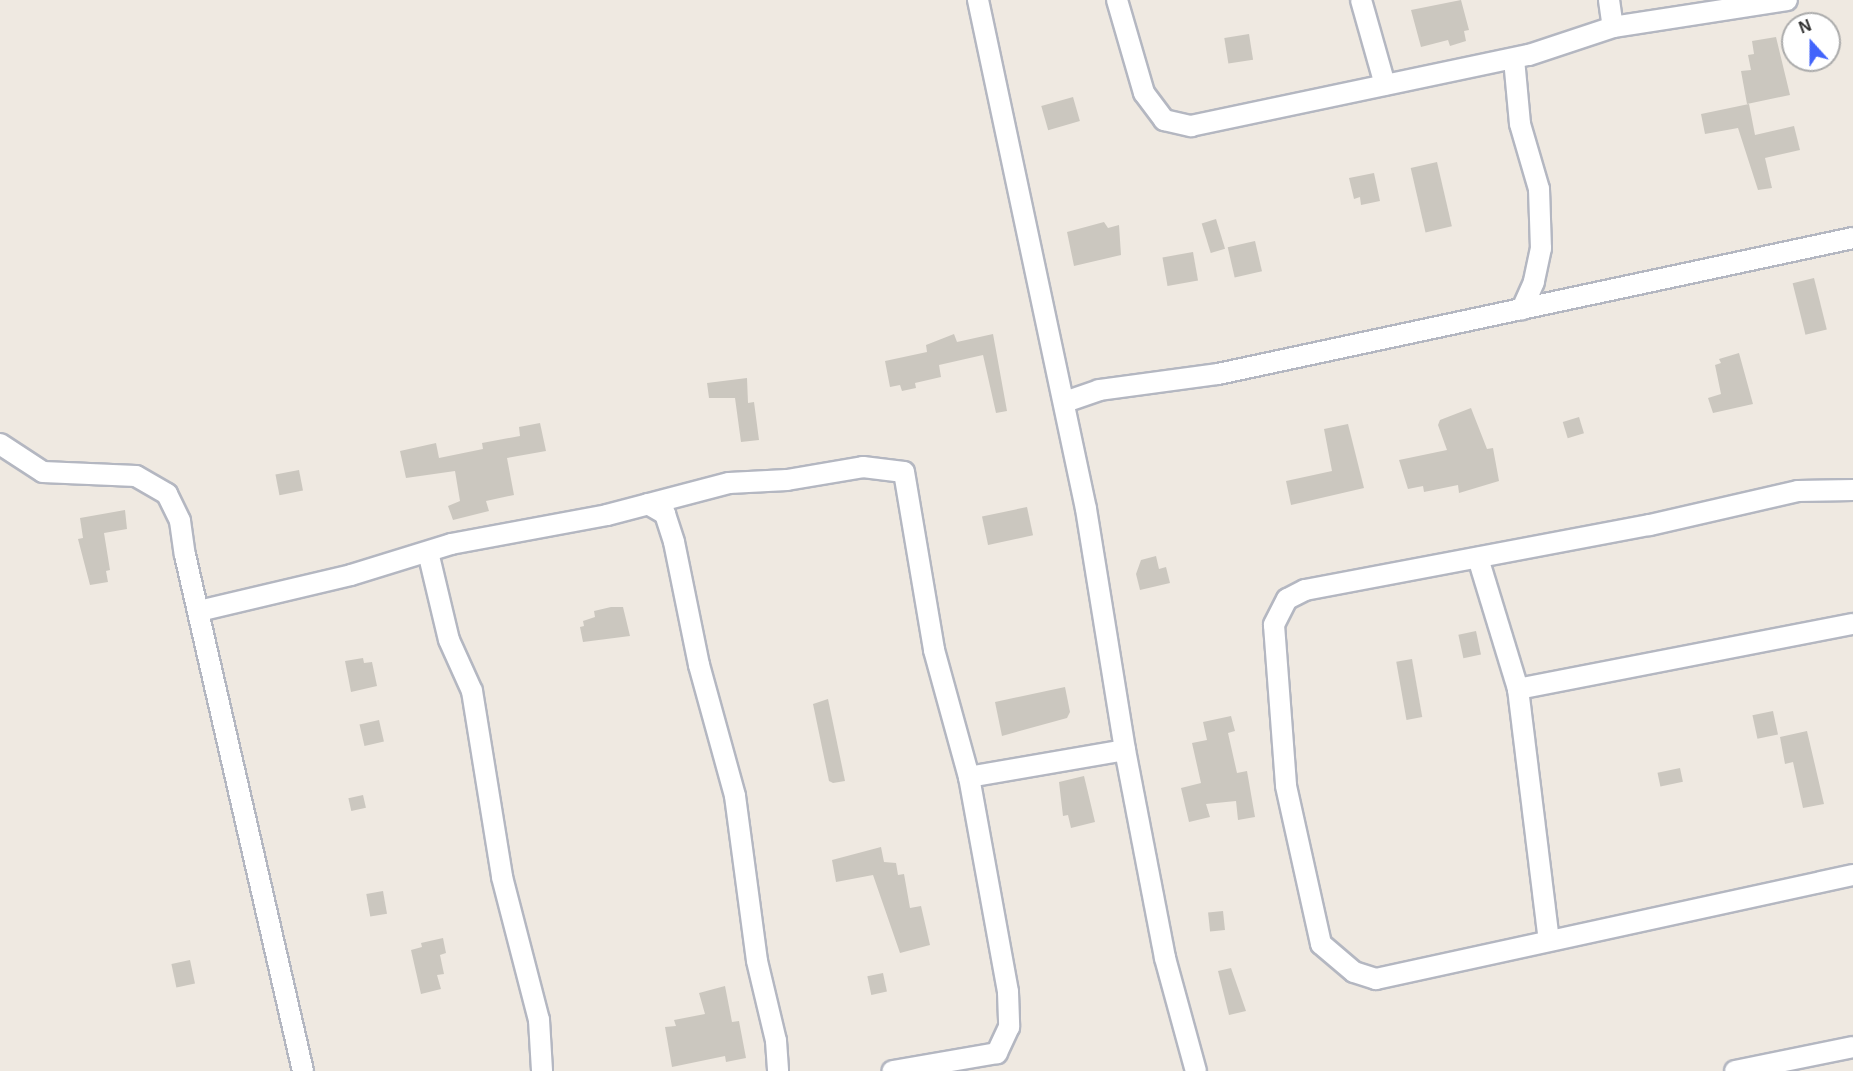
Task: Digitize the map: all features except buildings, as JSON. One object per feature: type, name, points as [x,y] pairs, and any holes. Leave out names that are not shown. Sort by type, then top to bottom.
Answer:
[{"type":"street","points":[[978,0],[1011,170],[1065,402],[1125,750],[1165,958],[1195,1068]]},
{"type":"street","points":[[1117,0],[1144,93],[1164,120],[1191,126],[1514,59],[1613,27],[1787,0]]},
{"type":"street","points":[[1361,0],[1385,85]]},
{"type":"street","points":[[1609,0],[1613,27]]},
{"type":"street","points":[[1514,59],[1520,124],[1539,189],[1541,248],[1534,282],[1522,309]]},
{"type":"street","points":[[1065,402],[1099,390],[1218,374],[1853,238]]},
{"type":"street","points":[[0,444],[43,472],[136,476],[167,494],[180,521],[303,1071]]},
{"type":"street","points":[[199,610],[351,575],[428,552],[648,504],[729,483],[787,480],[863,467],[904,472],[934,650],[969,777],[1008,992],[1007,1036],[997,1053],[894,1071]]},
{"type":"street","points":[[1853,490],[1798,491],[1478,558],[1305,590],[1287,598],[1274,625],[1286,786],[1321,944],[1354,972],[1376,979],[1853,875]]},
{"type":"street","points":[[648,504],[665,514],[674,542],[699,664],[735,796],[757,961],[776,1041],[778,1071]]},
{"type":"street","points":[[428,552],[449,640],[472,692],[502,877],[539,1020],[542,1071]]},
{"type":"street","points":[[1478,558],[1518,689],[1549,940]]},
{"type":"street","points":[[1518,689],[1853,624]]},
{"type":"street","points":[[969,777],[1125,750]]},
{"type":"street","points":[[1735,1071],[1853,1047]]}]
